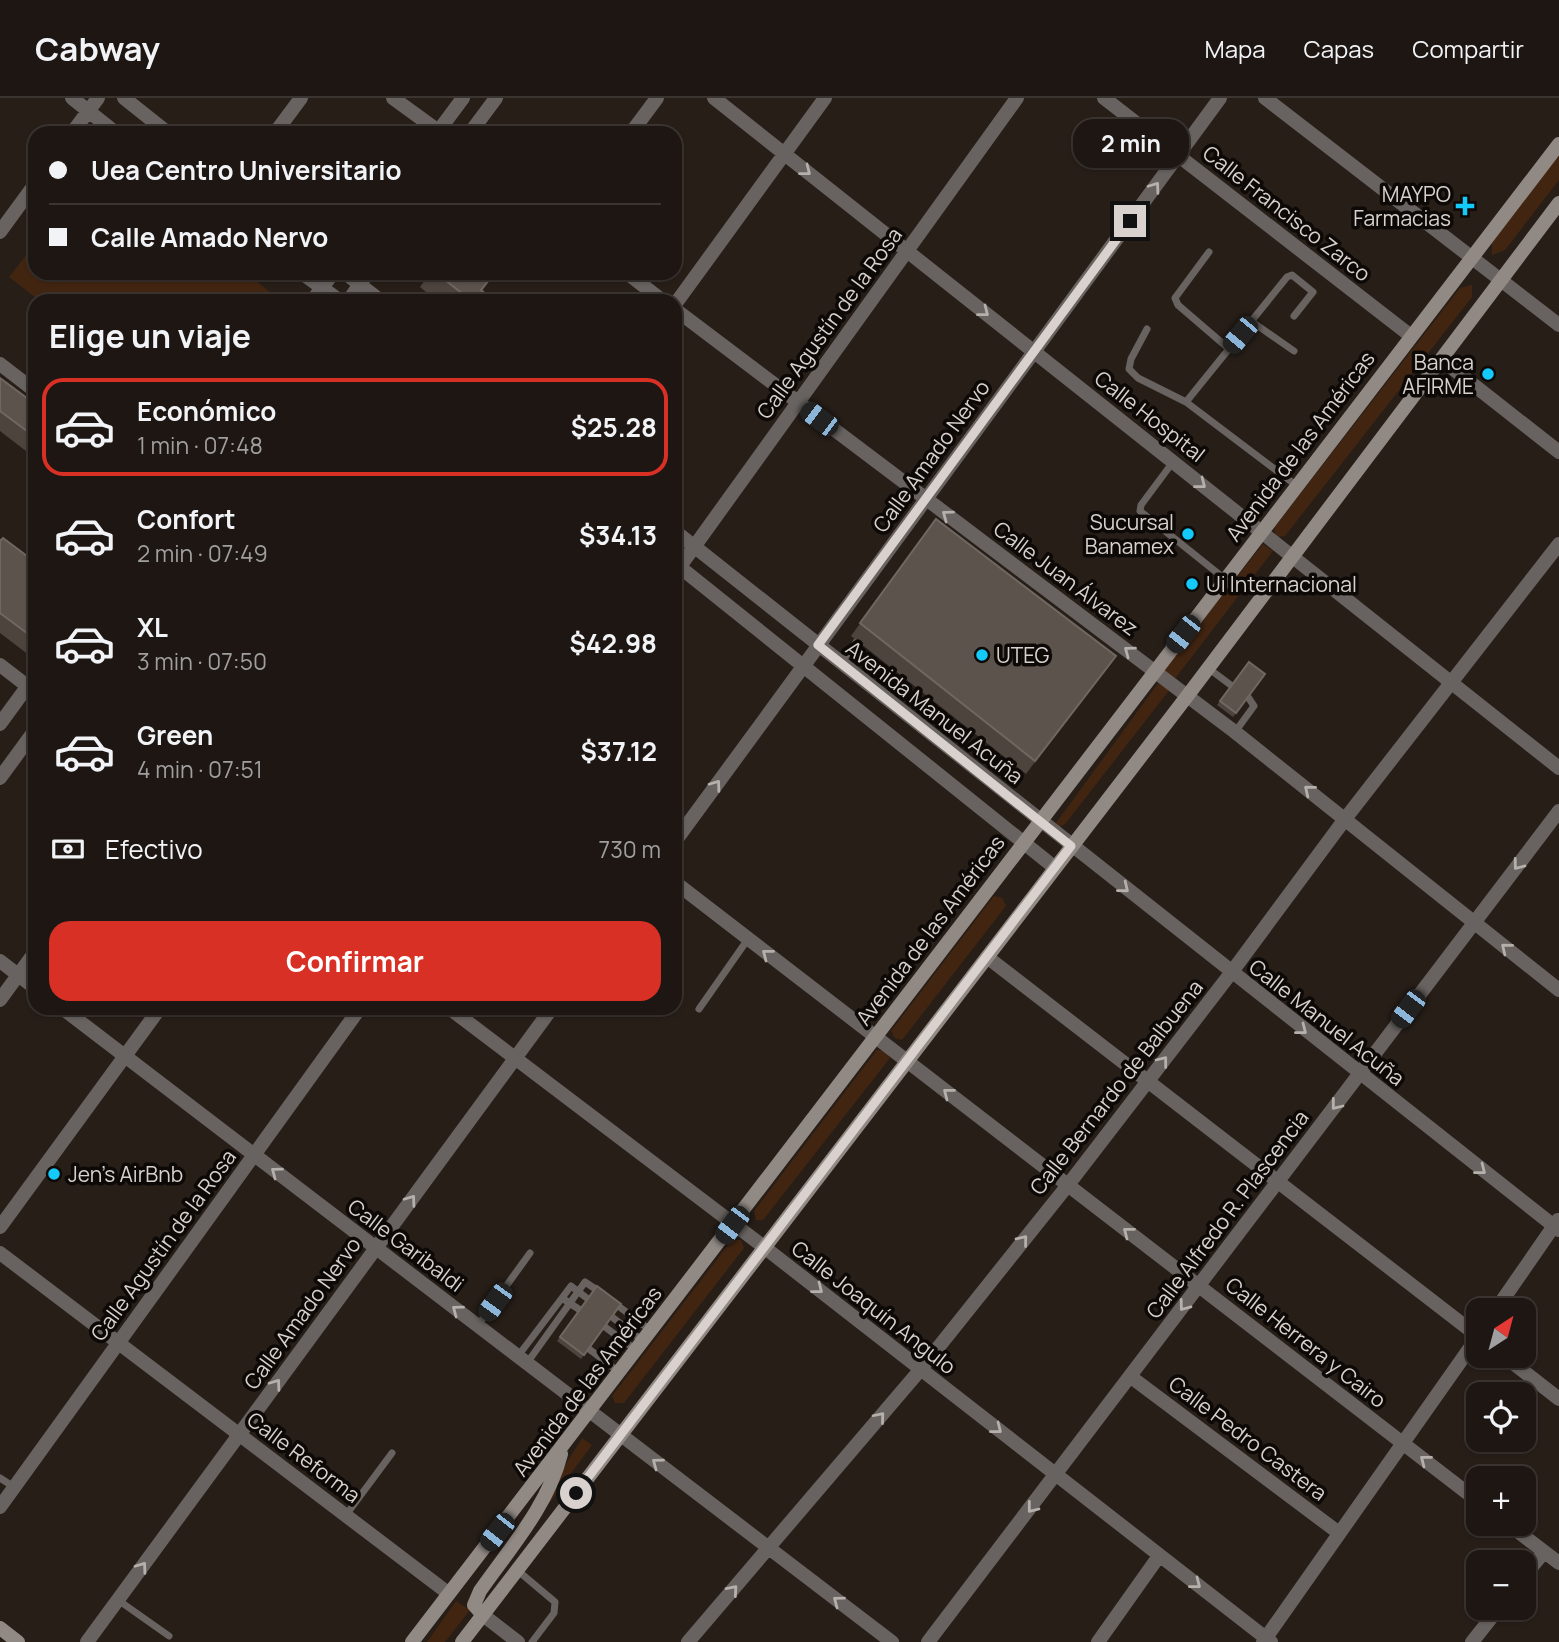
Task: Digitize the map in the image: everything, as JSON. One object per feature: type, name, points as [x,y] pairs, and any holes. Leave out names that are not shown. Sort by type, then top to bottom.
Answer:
[{"type":"main road","name":"Avenida de las Américas","points":[[412,1642],[563,1449],[1039,820],[1559,144]]},
{"type":"main road","points":[[462,1642],[1188,695],[1559,203]]},
{"type":"main road","points":[[483,1615],[474,1605],[480,1591],[539,1507],[556,1476],[563,1449]]},
{"type":"main road","points":[[0,1628],[18,1642]]},
{"type":"street","points":[[72,98],[107,126]]},
{"type":"street","points":[[77,126],[98,98]]},
{"type":"street","points":[[124,98],[159,126]]},
{"type":"street","points":[[280,126],[302,98]]},
{"type":"street","points":[[393,98],[431,126]]},
{"type":"street","points":[[443,126],[463,98]]},
{"type":"street","points":[[475,126],[496,98]]},
{"type":"street","points":[[636,126],[657,98]]},
{"type":"street","name":"Calle Hospital","points":[[714,98],[1559,768]]},
{"type":"street","points":[[682,295],[825,98]]},
{"type":"street","name":"Calle Agustín de la Rosa","points":[[682,562],[1017,98]]},
{"type":"street","name":"Calle Francisco Zarco","points":[[1104,98],[1411,336]]},
{"type":"street","name":"Calle Amado Nervo","points":[[682,832],[1220,98]]},
{"type":"street","points":[[1265,98],[1559,325]]},
{"type":"street","points":[[0,232],[28,194]]},
{"type":"street","points":[[312,280],[331,294]]},
{"type":"street","points":[[317,294],[328,280]]},
{"type":"street","points":[[365,280],[376,294]]},
{"type":"street","points":[[636,280],[654,294]]},
{"type":"street","name":"Calle Juan Álvarez","points":[[682,315],[1188,695],[1559,990]]},
{"type":"street","points":[[1443,360],[1559,452]]},
{"type":"street","points":[[0,364],[28,386]]},
{"type":"street","name":"Avenida Manuel Acuña","points":[[682,537],[1071,846]]},
{"type":"street","name":"Calle Bernardo de Balbuena","points":[[688,1642],[921,1370],[1068,1185],[1231,974],[1345,819],[1559,544]]},
{"type":"street","points":[[682,572],[1054,867]]},
{"type":"street","points":[[0,665],[28,682]]},
{"type":"street","points":[[0,724],[28,691]]},
{"type":"street","points":[[0,778],[28,740]]},
{"type":"street","name":"Calle Alfredo R. Plascencia","points":[[929,1642],[1559,811]]},
{"type":"street","name":"Calle Manuel Acuña","points":[[1071,846],[1359,1075],[1557,1225]]},
{"type":"street","name":"Calle Herrera y Cairo","points":[[682,888],[1466,1492]]},
{"type":"street","points":[[987,957],[1466,1327]]},
{"type":"street","points":[[0,961],[28,983]]},
{"type":"street","points":[[0,1000],[28,961]]},
{"type":"street","name":"Calle Garibaldi","points":[[71,1015],[892,1642]]},
{"type":"street","points":[[0,1227],[155,1015]]},
{"type":"street","name":"Calle Agustín de la Rosa","points":[[0,1507],[355,1015]]},
{"type":"street","name":"Calle Joaquín Angulo","points":[[458,1015],[764,1247],[1267,1641]]},
{"type":"street","name":"Calle Amado Nervo","points":[[87,1642],[547,1015]]},
{"type":"street","points":[[1504,1298],[1557,1225]]},
{"type":"street","name":"Calle Reforma","points":[[0,1253],[448,1593]]},
{"type":"street","points":[[1267,1641],[1466,1353]]},
{"type":"street","points":[[1519,1368],[1559,1399]]},
{"type":"street","name":"Calle Pedro Castera","points":[[1131,1377],[1339,1534]]},
{"type":"street","points":[[1523,1536],[1559,1563]]},
{"type":"street","points":[[1536,1562],[1544,1552]]},
{"type":"street","points":[[1098,1642],[1159,1556]]},
{"type":"street","points":[[483,1615],[519,1642]]},
{"type":"street","points":[[1472,1642],[1489,1620]]},
{"type":"lane","points":[[1209,252],[1175,298],[1178,305],[1228,348]]},
{"type":"lane","points":[[1186,402],[1287,277],[1292,275],[1313,292],[1294,316]]},
{"type":"lane","points":[[1251,321],[1294,351]]},
{"type":"lane","points":[[1147,329],[1131,359],[1129,369],[1138,377],[1186,402],[1297,486]]},
{"type":"lane","points":[[1173,462],[1141,505],[1140,511],[1225,579]]},
{"type":"lane","points":[[840,664],[857,641]]},
{"type":"lane","points":[[1208,668],[1232,686]]},
{"type":"lane","points":[[1236,732],[1254,706],[1248,697]]},
{"type":"lane","points":[[699,1009],[748,939]]},
{"type":"lane","points":[[478,1326],[530,1253]]},
{"type":"lane","points":[[523,1360],[587,1282],[644,1341]]},
{"type":"lane","points":[[523,1360],[571,1286],[588,1298]]},
{"type":"lane","points":[[562,1297],[580,1310]]},
{"type":"lane","points":[[612,1317],[644,1341]]},
{"type":"lane","points":[[555,1324],[564,1331]]},
{"type":"lane","points":[[605,1327],[644,1341]]},
{"type":"lane","points":[[589,1349],[620,1372]]},
{"type":"lane","points":[[346,1515],[392,1453]]},
{"type":"lane","points":[[0,1478],[14,1488]]},
{"type":"lane","points":[[517,1570],[555,1602],[554,1613],[532,1642]]},
{"type":"lane","points":[[118,1600],[169,1636]]},
{"type":"shaded area","points":[[1559,154],[1559,180],[1505,250],[1492,255],[1492,241]]},
{"type":"shaded area","points":[[28,253],[28,280],[255,280],[272,294],[31,294],[9,277]]},
{"type":"shaded area","points":[[1472,285],[1472,297],[1285,536],[1276,537],[1274,528],[1460,288]]},
{"type":"shaded area","points":[[1263,544],[1273,551],[1174,680],[1163,671]]},
{"type":"shaded area","points":[[1159,682],[1171,688],[1066,823],[1060,827],[1056,823]]},
{"type":"shaded area","points":[[994,896],[1002,898],[1006,906],[902,1040],[895,1038],[891,1031]]},
{"type":"shaded area","points":[[877,1050],[886,1051],[890,1058],[763,1220],[756,1220],[754,1211]]},
{"type":"shaded area","points":[[732,1240],[741,1240],[744,1248],[624,1403],[615,1403],[612,1396]]},
{"type":"shaded area","points":[[582,1438],[592,1445],[507,1560]]},
{"type":"shaded area","points":[[456,1601],[470,1610],[445,1642],[427,1642]]},
{"type":"building","points":[[445,280],[489,280],[481,290],[486,294],[463,294]]},
{"type":"building","points":[[0,378],[28,399],[28,432],[0,411]]},
{"type":"building","name":"UTEG","points":[[936,519],[1116,656],[1035,761],[860,623]]},
{"type":"building","points":[[3,538],[28,557],[28,634],[0,613],[0,541]]},
{"type":"building","points":[[1249,662],[1265,674],[1236,713],[1220,701]]},
{"type":"building","points":[[597,1286],[621,1304],[584,1355],[560,1337]]},
{"type":"place","name":"MAYPO Farmacias","points":[[1465,206]]},
{"type":"place","name":"Banca AFIRME","points":[[1488,374]]},
{"type":"place","name":"Sucursal Banamex","points":[[1188,534]]},
{"type":"place","name":"Ui Internacional","points":[[1192,584]]},
{"type":"place","name":"UTEG","points":[[982,655]]},
{"type":"place","name":"Jen's AirBnb","points":[[54,1174]]},
{"type":"route","points":[[576,1493],[1071,846],[818,645],[1130,221]]}]
